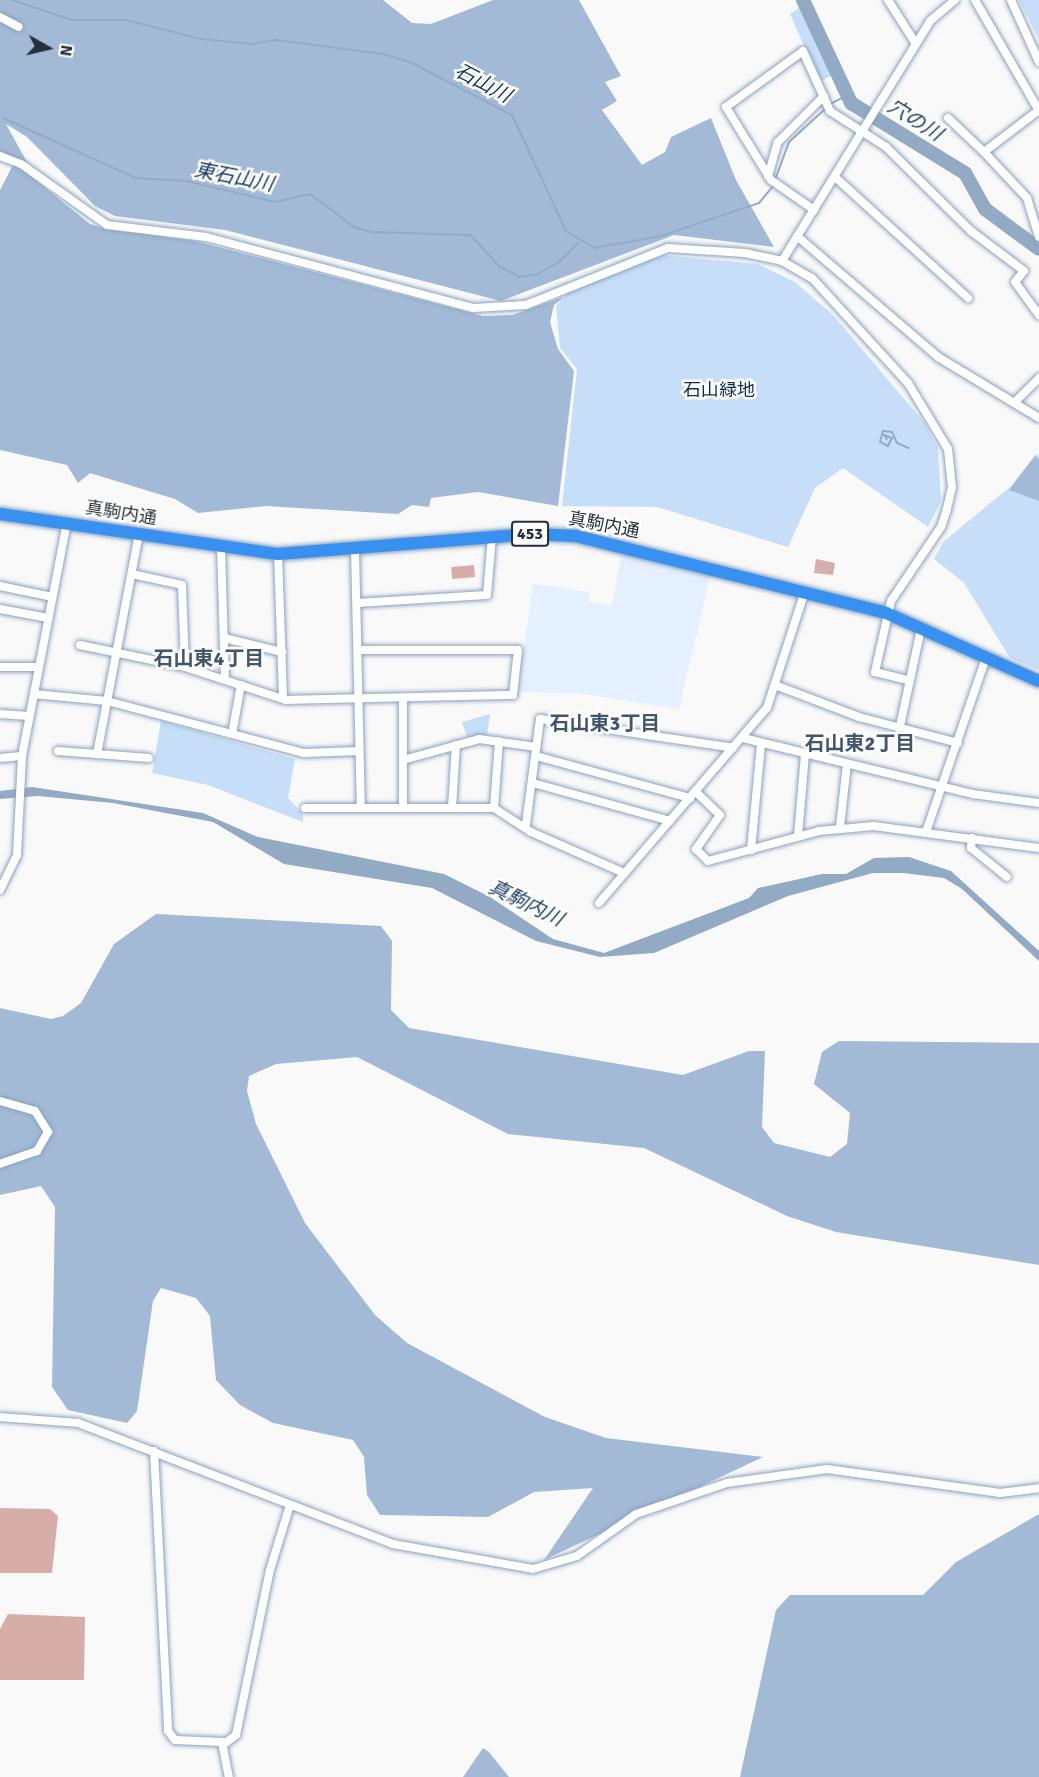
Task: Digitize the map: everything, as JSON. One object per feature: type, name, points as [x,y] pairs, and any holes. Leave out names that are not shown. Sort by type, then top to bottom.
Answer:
[{"type":"highway","name":"真駒内通","points":[[0,514],[278,554],[552,534],[593,539],[886,613],[1039,681]]},
{"type":"street","points":[[888,0],[916,44]]},
{"type":"street","points":[[782,261],[877,111],[930,21],[955,0]]},
{"type":"street","points":[[975,0],[1039,111],[984,152]]},
{"type":"street","points":[[1011,0],[1039,63]]},
{"type":"street","points":[[0,17],[19,27]]},
{"type":"street","points":[[814,210],[772,180],[726,107],[732,98],[803,51],[828,108],[866,128],[971,231],[1024,271],[1016,282],[1039,315]]},
{"type":"street","points":[[772,180],[778,142],[824,96]]},
{"type":"street","points":[[948,118],[1027,198],[1039,237]]},
{"type":"street","points":[[2,156],[107,225],[206,237],[473,308],[526,305],[668,248],[782,261],[826,292],[908,383],[948,449],[952,487],[941,527],[886,613],[875,672],[910,681]]},
{"type":"street","points":[[835,177],[968,298]]},
{"type":"street","points":[[797,236],[938,357],[1016,402],[1039,418]]},
{"type":"street","points":[[1016,402],[1039,378]]},
{"type":"street","points":[[0,890],[17,855],[22,759],[67,523]]},
{"type":"street","points":[[97,754],[139,534]]},
{"type":"street","points":[[357,603],[487,595],[492,537]]},
{"type":"street","points":[[221,547],[225,680]]},
{"type":"street","points":[[355,549],[361,808]]},
{"type":"street","points":[[278,554],[283,698]]},
{"type":"street","points":[[132,574],[182,585],[185,667]]},
{"type":"street","points":[[0,586],[52,597]]},
{"type":"street","points":[[599,903],[767,708],[805,591]]},
{"type":"street","points":[[0,609],[48,618]]},
{"type":"street","points":[[900,726],[921,629]]},
{"type":"street","points":[[224,638],[282,652]]},
{"type":"street","points":[[80,645],[117,650],[185,667],[283,698],[506,699],[513,695],[518,650],[358,650]]},
{"type":"street","points":[[927,832],[986,658]]},
{"type":"street","points":[[0,666],[39,668]]},
{"type":"street","points":[[232,734],[241,685]]},
{"type":"street","points":[[775,685],[958,743]]},
{"type":"street","points":[[34,694],[107,701],[304,753],[359,752]]},
{"type":"street","points":[[403,698],[403,807]]},
{"type":"street","points":[[0,714],[29,716]]},
{"type":"street","points":[[526,824],[540,719],[733,748]]},
{"type":"street","points":[[743,738],[847,765],[943,786],[1039,803]]},
{"type":"street","points":[[403,760],[456,745],[499,741],[536,747]]},
{"type":"street","points":[[494,808],[499,741]]},
{"type":"street","points":[[751,850],[761,744]]},
{"type":"street","points":[[452,808],[456,745]]},
{"type":"street","points":[[58,751],[149,758]]},
{"type":"street","points":[[798,836],[805,754]]},
{"type":"street","points":[[536,756],[693,795],[720,815],[698,845],[700,855],[713,861],[798,836],[840,828],[927,832],[1039,848]]},
{"type":"street","points":[[0,758],[22,759]]},
{"type":"street","points":[[840,828],[847,765]]},
{"type":"street","points":[[533,783],[670,821]]},
{"type":"street","points":[[304,808],[494,808],[526,824],[531,832],[624,873]]},
{"type":"street","points":[[972,838],[971,848],[1007,877]]},
{"type":"street","points":[[0,1101],[35,1111],[48,1132],[36,1151],[0,1164]]},
{"type":"street","points":[[0,1417],[78,1423],[393,1544],[532,1569],[577,1556],[636,1514],[727,1483],[827,1469],[1000,1493],[1039,1488]]},
{"type":"street","points":[[154,1451],[168,1731],[175,1740],[224,1744],[236,1736],[270,1570],[290,1505]]},
{"type":"street","points":[[224,1744],[230,1777]]},
{"type":"shaded area","points":[[0,0],[383,0],[412,23],[431,24],[493,0],[579,0],[621,76],[605,82],[617,101],[602,110],[642,165],[665,152],[671,137],[711,118],[736,180],[774,247],[674,235],[501,301],[225,230],[115,216],[95,206],[27,137],[6,124],[28,164],[0,155]]},
{"type":"shaded area","points":[[14,163],[90,224],[106,229],[195,241],[483,316],[512,315],[564,297],[554,305],[550,322],[558,349],[574,371],[558,506],[478,492],[431,498],[429,507],[412,505],[398,514],[266,506],[198,513],[175,499],[90,473],[78,483],[67,465],[0,450],[0,190]]},
{"type":"shaded area","points":[[1035,456],[1039,459],[1039,501],[1009,490]]},
{"type":"shaded area","points":[[622,553],[710,576],[679,709],[577,693],[518,692],[533,584],[590,592],[588,601],[612,606]]},
{"type":"shaded area","points":[[32,787],[203,813],[258,837],[444,874],[490,897],[553,939],[604,953],[749,898],[758,888],[822,874],[846,874],[874,858],[909,857],[951,871],[1039,951],[1039,961],[962,889],[944,878],[903,873],[873,873],[788,896],[654,953],[600,957],[536,941],[432,888],[284,864],[213,822],[113,803],[38,796],[0,799],[0,791]]},
{"type":"shaded area","points":[[156,914],[381,926],[392,941],[391,1010],[409,1028],[683,1075],[749,1051],[765,1051],[762,1127],[774,1143],[830,1157],[847,1144],[850,1113],[814,1084],[822,1052],[839,1041],[1039,1043],[1039,1265],[836,1232],[787,1216],[644,1148],[508,1134],[357,1057],[276,1064],[249,1076],[247,1091],[256,1124],[305,1223],[375,1315],[407,1343],[545,1417],[606,1438],[763,1457],[544,1560],[593,1488],[534,1492],[488,1517],[380,1515],[367,1495],[364,1457],[353,1440],[273,1423],[240,1405],[216,1380],[210,1316],[196,1298],[161,1288],[153,1301],[137,1411],[127,1423],[68,1410],[52,1387],[55,1207],[41,1186],[0,1195],[0,1008],[51,1019],[63,1016],[81,1003],[114,944]]},
{"type":"shaded area","points":[[1039,1514],[1039,1777],[740,1777],[776,1610],[790,1595],[923,1595],[956,1562]]},
{"type":"shaded area","points":[[483,1748],[489,1752],[509,1777],[463,1777]]},
{"type":"green space","points":[[1019,0],[1039,0],[1039,39]]},
{"type":"green space","points":[[802,6],[836,73],[820,82],[790,14]]},
{"type":"green space","name":"石山緑地","points":[[662,255],[758,264],[795,282],[833,315],[923,421],[938,447],[941,501],[928,527],[843,468],[815,488],[788,547],[657,507],[562,506],[577,369],[560,348],[556,306],[568,293]]},
{"type":"green space","points":[[1036,454],[1039,456],[1039,670],[1010,658],[964,583],[934,559],[943,542],[1011,486]]},
{"type":"green space","points":[[490,714],[487,735],[467,737],[462,722]]},
{"type":"green space","points":[[161,721],[295,759],[288,798],[303,814],[303,822],[208,785],[152,773]]},
{"type":"building","points":[[816,559],[835,563],[833,575],[814,573]]},
{"type":"building","points":[[474,565],[475,577],[452,579],[451,567]]},
{"type":"building","points":[[0,1508],[50,1509],[58,1516],[52,1573],[0,1573]]},
{"type":"building","points":[[8,1614],[85,1617],[84,1680],[0,1680],[0,1629]]},
{"type":"waterway","name":"石山川","points":[[12,0],[72,20],[126,20],[201,39],[253,44],[276,40],[383,54],[412,63],[512,115],[566,231],[594,248],[661,236],[759,203],[774,185]]},
{"type":"waterway","name":"穴の川","points":[[803,0],[851,103],[965,173],[985,209],[1039,249]]},
{"type":"waterway","name":"石山川","points":[[830,104],[846,96]]},
{"type":"waterway","name":"石山川","points":[[775,180],[789,142],[826,108]]},
{"type":"waterway","name":"東石山川","points":[[3,118],[136,178],[186,181],[275,202],[310,194],[354,227],[371,232],[470,235],[499,266],[520,277],[538,274],[559,262],[578,243]]},
{"type":"waterway","points":[[887,439],[884,435],[892,438],[888,446],[880,442],[883,431],[892,432],[897,443],[909,448]]},
{"type":"district","name":"石山東4丁目","points":[[209,658]]},
{"type":"district","name":"石山東3丁目","points":[[605,723]]},
{"type":"district","name":"石山東2丁目","points":[[860,743]]},
{"type":"water label","name":"真駒内川","points":[[526,903]]}]
